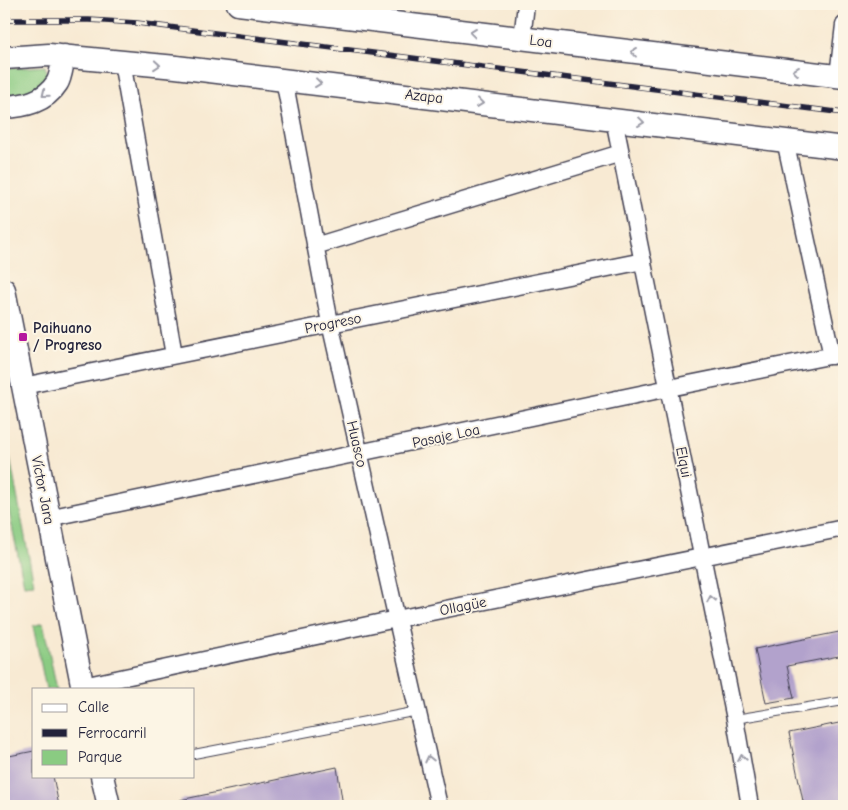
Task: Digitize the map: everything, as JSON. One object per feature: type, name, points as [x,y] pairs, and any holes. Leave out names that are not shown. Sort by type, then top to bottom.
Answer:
[{"type":"street","name":"Loa","points":[[238,4],[841,77]]},
{"type":"street","points":[[522,39],[526,4]]},
{"type":"street","points":[[841,77],[844,25]]},
{"type":"street","points":[[4,107],[23,106],[44,97],[57,83],[64,56]]},
{"type":"street","name":"Azapa","points":[[4,58],[64,56],[284,79],[844,148]]},
{"type":"street","points":[[122,62],[174,355]]},
{"type":"street","name":"Huasco","points":[[284,79],[330,323],[439,806]]},
{"type":"street","name":"Elqui","points":[[614,119],[735,718],[750,806]]},
{"type":"street","points":[[785,140],[838,354]]},
{"type":"street","points":[[315,246],[621,153]]},
{"type":"street","name":"Progreso","points":[[24,386],[643,261]]},
{"type":"street","name":"Víctor Jara","points":[[4,290],[83,687]]},
{"type":"street","name":"Pasaje Loa","points":[[48,518],[838,354]]},
{"type":"street","name":"Ollagüe","points":[[83,687],[844,528]]},
{"type":"street","points":[[102,778],[109,806]]},
{"type":"lane","points":[[735,718],[844,700]]},
{"type":"lane","points":[[195,754],[418,711]]},
{"type":"green space","points":[[45,66],[48,75],[42,89],[4,96],[4,69]]},
{"type":"green space","points":[[4,427],[34,584],[24,585],[4,487]]},
{"type":"green space","points":[[43,623],[57,688],[46,688],[33,626]]},
{"type":"building","points":[[844,631],[844,655],[787,666],[794,698],[766,703],[755,649]]},
{"type":"building","points":[[844,722],[844,806],[804,806],[789,733]]},
{"type":"building","points":[[32,751],[32,778],[53,778],[59,806],[4,806],[4,757]]},
{"type":"building","points":[[337,767],[343,806],[181,806],[180,800]]},
{"type":"railway","points":[[4,20],[89,20],[137,23],[844,113]]},
{"type":"place","name":"Paihuano / Progreso","points":[[23,337]]}]
